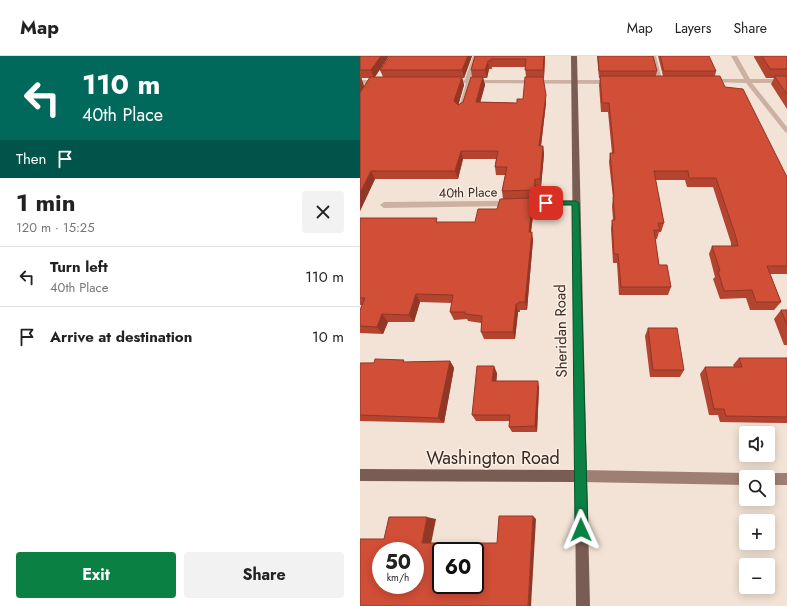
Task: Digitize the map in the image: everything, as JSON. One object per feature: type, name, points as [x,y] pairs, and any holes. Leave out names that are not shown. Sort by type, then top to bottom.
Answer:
[{"type":"main road","name":"Sheridan Road","points":[[574,56],[583,606]]},
{"type":"main road","name":"Washington Road","points":[[360,475],[580,476]]},
{"type":"street","points":[[734,56],[748,81],[784,123],[787,131]]},
{"type":"street","points":[[367,88],[381,75]]},
{"type":"street","points":[[700,82],[787,81]]},
{"type":"street","points":[[360,82],[385,82]]},
{"type":"street","points":[[444,82],[622,82]]},
{"type":"street","points":[[653,82],[669,82]]},
{"type":"street","name":"40th Place","points":[[384,205],[576,203]]},
{"type":"street","name":"Washington Road","points":[[580,476],[739,478]]},
{"type":"street","points":[[775,479],[787,479]]},
{"type":"lane","points":[[461,110],[475,56]]},
{"type":"lane","points":[[654,56],[661,82]]},
{"type":"building","points":[[360,56],[381,56],[371,70],[360,70]]},
{"type":"building","points":[[390,56],[468,56],[462,70],[380,70]]},
{"type":"building","points":[[475,56],[544,56],[543,70],[525,70],[526,59],[491,59],[491,61],[488,61],[485,70],[471,70]]},
{"type":"building","points":[[598,56],[653,56],[657,71],[599,71]]},
{"type":"building","points":[[660,56],[709,56],[716,71],[664,71]]},
{"type":"building","points":[[762,56],[787,56],[787,69],[770,69]]},
{"type":"building","points":[[600,76],[720,76],[725,87],[743,89],[787,177],[787,266],[767,266],[781,302],[756,302],[752,290],[724,291],[718,271],[720,271],[712,246],[738,246],[735,234],[716,178],[689,178],[688,171],[654,171],[664,223],[658,223],[660,230],[654,230],[659,265],[667,265],[671,287],[621,287],[618,254],[614,254],[612,220],[615,220],[610,153],[614,153],[609,103],[602,103]]},
{"type":"building","points":[[774,76],[787,76],[787,94]]},
{"type":"building","points":[[370,77],[462,77],[454,101],[458,105],[463,102],[471,77],[483,77],[476,102],[517,103],[517,99],[523,99],[525,77],[543,77],[546,95],[539,146],[543,146],[540,179],[535,179],[534,190],[502,191],[507,167],[495,167],[498,151],[461,151],[455,171],[371,171],[360,193],[360,93]]},
{"type":"building","points":[[533,198],[529,232],[532,232],[525,302],[519,302],[516,304],[513,332],[481,332],[482,316],[465,314],[465,312],[450,312],[453,295],[416,294],[409,315],[382,314],[377,327],[360,326],[360,310],[365,298],[360,298],[360,218],[437,218],[436,222],[475,222],[478,209],[497,209],[500,199]]},
{"type":"building","points":[[781,310],[787,310],[787,325]]},
{"type":"building","points":[[648,328],[677,328],[684,370],[653,370]]},
{"type":"building","points":[[739,358],[787,358],[787,417],[726,416],[724,409],[714,409],[705,367],[742,367]]},
{"type":"building","points":[[375,359],[404,360],[403,362],[450,361],[438,418],[360,415],[360,363],[374,363]]},
{"type":"building","points":[[477,366],[494,366],[492,381],[538,381],[535,426],[509,427],[510,415],[472,415]]},
{"type":"building","points":[[499,516],[533,516],[528,606],[360,606],[360,539],[384,539],[389,517],[427,517],[422,542],[372,542],[372,594],[424,594],[424,543],[432,543],[432,594],[484,594],[484,543],[497,543]]},
{"type":"route","points":[[546,203],[576,203],[581,530]]}]
